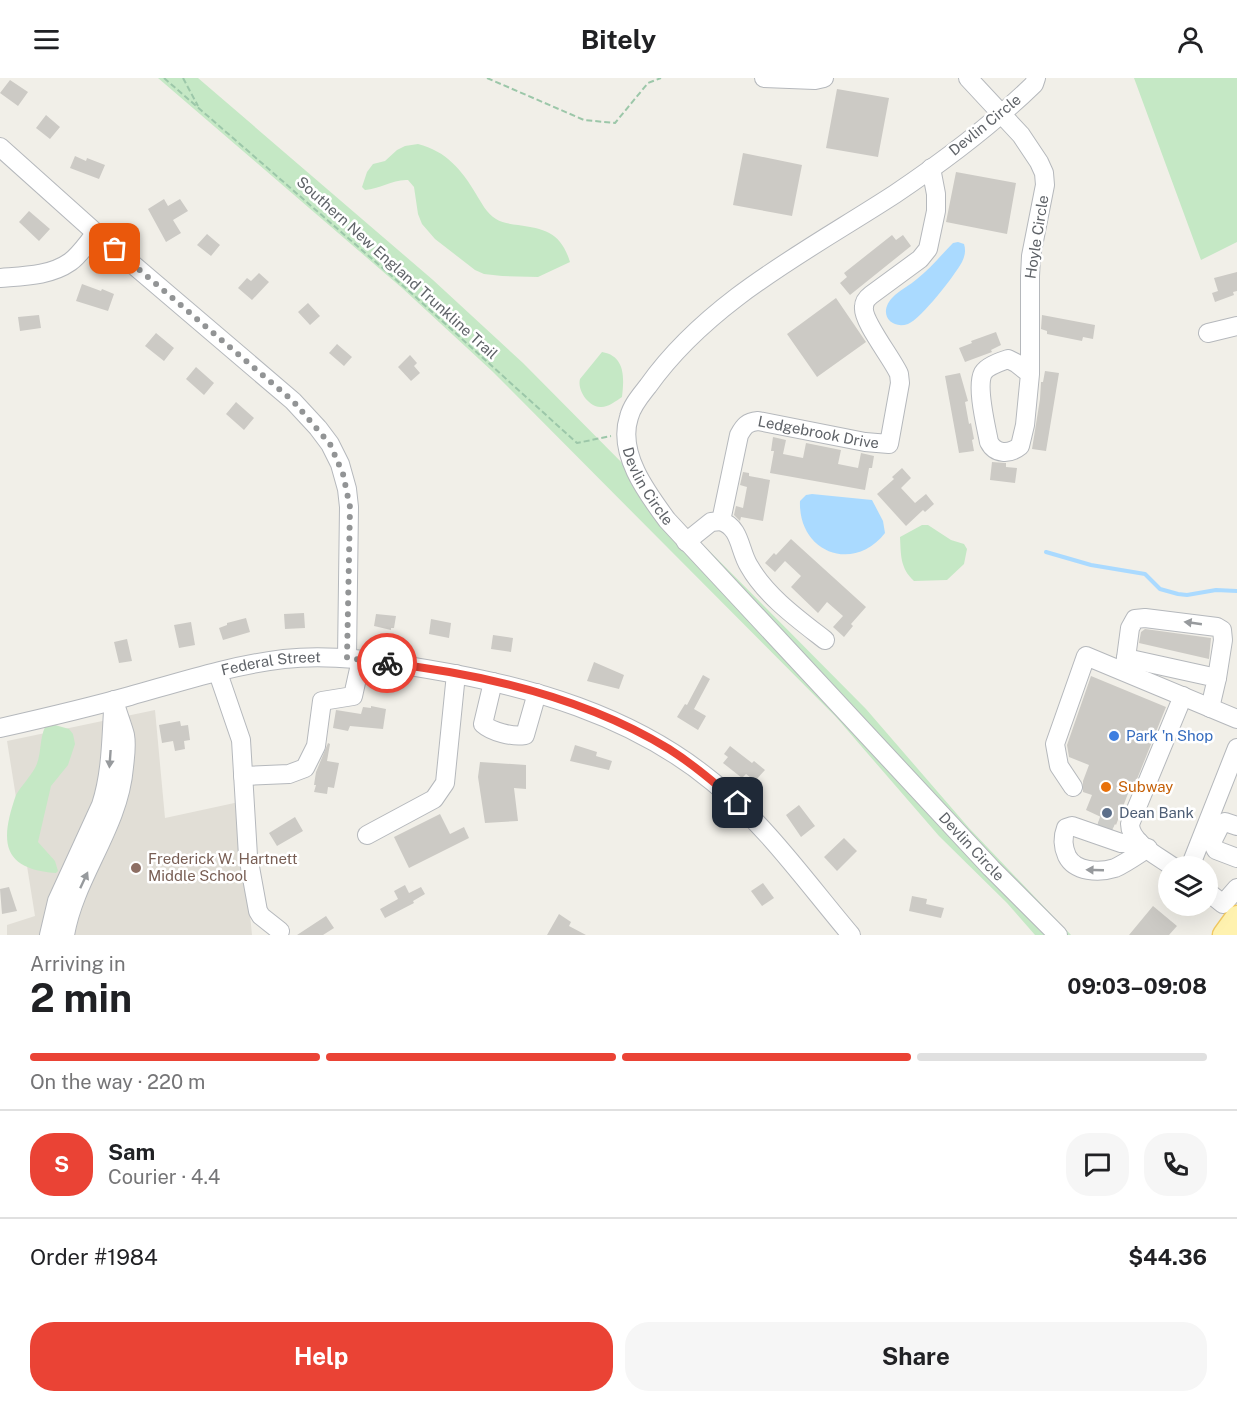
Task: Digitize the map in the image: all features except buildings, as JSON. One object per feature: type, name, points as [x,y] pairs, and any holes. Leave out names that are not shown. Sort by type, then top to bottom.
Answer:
[{"type":"main road","points":[[1224,935],[1232,912]]},
{"type":"street","points":[[764,78],[815,80],[824,78]]},
{"type":"street","name":"Hoyle Circle","points":[[968,78],[1003,114],[1031,149],[1044,173],[1045,185],[1031,256],[1030,374],[1025,425],[1020,446],[1010,451],[998,451],[992,447],[988,435],[980,385],[984,372],[998,362],[1008,359],[1030,374]]},
{"type":"street","name":"Devlin Circle","points":[[1036,78],[1034,84],[1003,114],[931,168],[766,278],[719,312],[689,338],[657,373],[634,406],[629,415],[627,434],[630,456],[641,482],[667,520],[991,868],[1058,935]]},
{"type":"street","points":[[0,147],[96,233],[293,401],[330,444],[343,474],[350,507],[354,659],[352,696],[322,701],[316,746],[305,768],[289,774],[243,776]]},
{"type":"street","name":"Ledgebrook Drive","points":[[722,521],[739,435],[749,422],[758,421],[866,442],[889,444],[900,383],[899,374],[867,321],[864,306],[871,295],[920,259],[928,249],[936,211],[936,194],[931,168]]},
{"type":"street","points":[[0,278],[56,270],[72,261],[96,233]]},
{"type":"street","points":[[1208,333],[1237,326]]},
{"type":"street","points":[[686,542],[711,522],[722,521],[730,524],[736,531],[746,562],[764,587],[825,640]]},
{"type":"street","points":[[1125,665],[1130,628],[1135,619],[1152,618],[1217,627],[1222,630],[1223,639],[1210,708]]},
{"type":"street","points":[[1073,787],[1059,766],[1055,744],[1086,656],[1125,665],[1217,678]]},
{"type":"street","name":"Federal Street","points":[[0,728],[263,662],[285,659],[354,659],[402,664],[494,682],[582,708],[631,729],[669,749],[714,782],[756,822],[850,935]]},
{"type":"street","points":[[1125,665],[1183,696],[1237,719]]},
{"type":"street","points":[[218,673],[241,740],[248,856],[258,911],[280,931]]},
{"type":"street","points":[[367,834],[434,799],[445,783],[456,674]]},
{"type":"street","points":[[494,682],[483,724],[489,729],[518,736],[525,735],[537,693]]},
{"type":"street","points":[[1141,845],[1131,834],[1131,819],[1183,696]]},
{"type":"street","points":[[49,935],[57,901],[101,805],[106,789],[111,754],[114,700]]},
{"type":"street","points":[[65,935],[72,906],[121,794],[125,737],[114,700]]},
{"type":"street","points":[[1194,856],[1237,748]]},
{"type":"street","points":[[1141,845],[1115,868],[1099,870],[1081,868],[1070,861],[1064,848],[1064,833],[1079,819],[1106,826],[1141,845],[1158,857]]},
{"type":"street","points":[[1237,826],[1225,822],[1221,824],[1212,842],[1216,850],[1237,858]]},
{"type":"street","points":[[1069,826],[1077,826],[1121,843],[1141,845]]},
{"type":"street","points":[[1218,900],[1232,912],[1237,888]]},
{"type":"path","name":"Southern New England Trunkline Trail","points":[[165,78],[409,291],[577,442],[627,434]]},
{"type":"path","points":[[183,78],[200,108]]},
{"type":"path","points":[[487,78],[584,120],[615,123],[648,83],[661,78]]},
{"type":"shaded area","name":"Frederick W. Hartnett Middle School","points":[[155,710],[165,818],[239,802],[252,935],[7,935],[7,925],[35,916],[7,741]]},
{"type":"green space","points":[[158,78],[198,78],[433,280],[523,363],[866,709],[969,828],[1071,935],[1035,935],[1007,903],[939,836],[836,717],[492,371],[402,288]]},
{"type":"green space","points":[[1134,78],[1237,78],[1237,242],[1201,260]]},
{"type":"green space","points":[[418,144],[437,151],[452,163],[465,177],[484,208],[493,217],[504,222],[537,228],[551,234],[562,245],[570,262],[538,277],[484,274],[475,270],[435,239],[422,224],[414,187],[408,180],[365,190],[362,187],[367,172],[373,164],[385,161],[405,146]]},
{"type":"green space","points":[[602,352],[616,358],[622,369],[623,383],[622,397],[600,407],[588,401],[580,388],[580,379]]},
{"type":"green space","points":[[922,525],[928,525],[951,540],[964,544],[967,549],[964,564],[947,580],[914,581],[906,571],[901,555],[900,537]]},
{"type":"green space","points":[[55,725],[69,729],[73,734],[75,744],[68,765],[51,786],[38,842],[55,861],[58,871],[56,873],[24,866],[9,850],[7,839],[16,795],[37,763],[45,727]]},
{"type":"water","points":[[953,243],[964,244],[963,260],[937,296],[921,314],[908,324],[901,325],[891,322],[886,313],[889,301],[926,271]]},
{"type":"water","points":[[806,495],[872,500],[883,521],[885,533],[872,545],[858,552],[844,554],[830,551],[818,544],[808,533],[802,519],[800,501]]},
{"type":"waterway","points":[[1046,552],[1091,565],[1145,574],[1160,589],[1178,594],[1187,595],[1216,590],[1237,591]]},
{"type":"tunnel","points":[[1098,823],[1113,828]]},
{"type":"way so far","points":[[115,249],[293,401],[330,444],[343,474],[350,507],[347,658],[387,663]]},
{"type":"place","name":"Park 'n Shop","points":[[1114,736]]},
{"type":"place","name":"Subway","points":[[1106,787]]},
{"type":"place","name":"Dean Bank","points":[[1107,813]]},
{"type":"place","name":"Frederick W. Hartnett Middle School","points":[[136,868]]},
{"type":"route","points":[[387,663],[477,678],[562,700],[624,726],[669,749],[738,803]]}]
